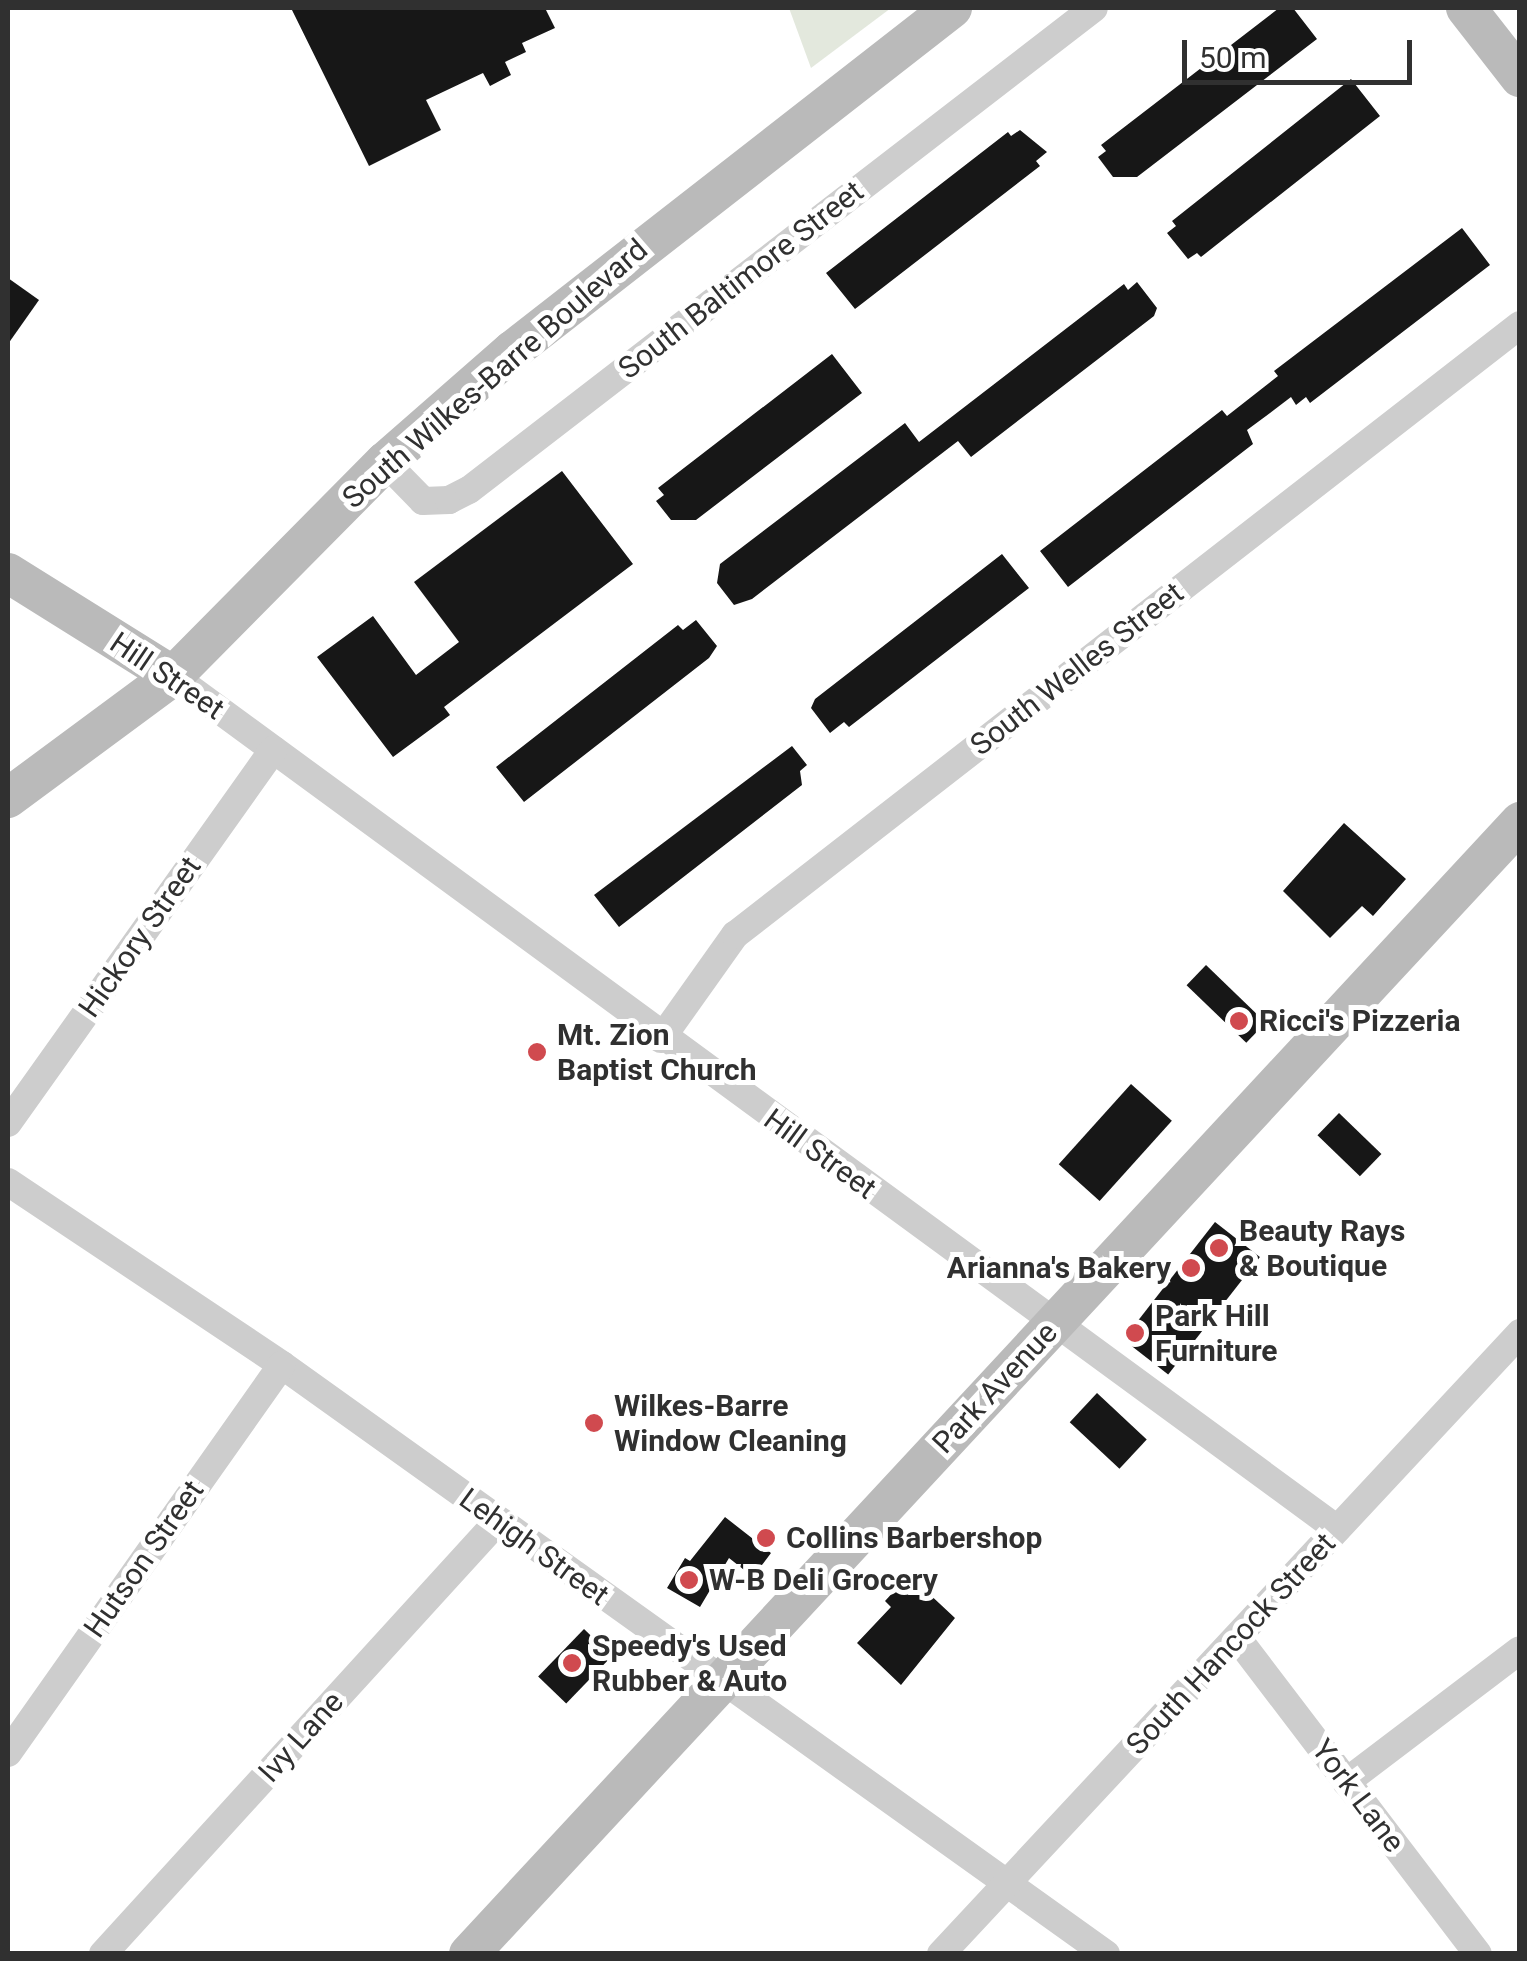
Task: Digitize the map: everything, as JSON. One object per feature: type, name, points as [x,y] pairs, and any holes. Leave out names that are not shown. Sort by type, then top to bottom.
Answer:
[{"type":"street","name":"South Wilkes-Barre Boulevard","points":[[8,798],[174,676],[385,462],[658,233],[952,8]]},
{"type":"street","name":"South Baltimore Street","points":[[385,462],[422,501],[449,500],[469,490],[1094,8]]},
{"type":"street","points":[[1466,8],[1520,76]]},
{"type":"street","name":"South Welles Street","points":[[661,1039],[736,935],[1520,325]]},
{"type":"street","name":"Hill Street","points":[[8,574],[174,676],[661,1039],[1338,1529]]},
{"type":"street","name":"Hickory Street","points":[[8,1123],[273,750]]},
{"type":"street","name":"Park Avenue","points":[[469,1954],[1520,822]]},
{"type":"street","name":"Lehigh Street","points":[[8,1182],[282,1366],[1106,1954]]},
{"type":"street","name":"South Hancock Street","points":[[941,1954],[1520,1333]]},
{"type":"street","name":"Hutson Street","points":[[8,1753],[282,1366]]},
{"type":"street","name":"Ivy Lane","points":[[104,1954],[498,1521]]},
{"type":"street","name":"York Lane","points":[[1238,1639],[1478,1954]]},
{"type":"street","points":[[1346,1782],[1520,1650]]},
{"type":"shaded area","points":[[789,8],[891,8],[811,68]]},
{"type":"building","points":[[291,8],[545,8],[555,28],[522,43],[526,52],[505,62],[511,75],[490,86],[483,73],[426,100],[441,130],[369,166]]},
{"type":"building","points":[[1279,8],[1293,8],[1317,39],[1137,177],[1113,177],[1098,157],[1106,151],[1101,145]]},
{"type":"building","points":[[1351,79],[1380,116],[1201,257],[1197,253],[1188,259],[1167,233],[1176,226],[1172,221]]},
{"type":"building","points":[[1020,130],[1047,152],[1036,161],[1040,166],[855,309],[826,273],[1008,132],[1011,136]]},
{"type":"building","points":[[1462,228],[1490,265],[1310,403],[1306,397],[1296,405],[1291,397],[1247,430],[1253,444],[1068,587],[1040,551],[1222,410],[1227,416],[1278,376],[1274,371]]},
{"type":"building","points":[[8,278],[39,300],[8,344]]},
{"type":"building","points":[[1137,282],[1157,308],[1154,316],[971,457],[958,441],[752,599],[734,605],[717,583],[720,564],[905,423],[919,442],[1124,284],[1128,290]]},
{"type":"building","points":[[832,354],[862,393],[696,520],[671,520],[656,501],[664,495],[658,488]]},
{"type":"building","points":[[562,471],[633,564],[444,707],[450,715],[393,757],[317,657],[373,616],[416,675],[459,642],[414,582]]},
{"type":"building","points":[[1002,554],[1029,588],[849,727],[844,722],[830,733],[811,708],[815,699]]},
{"type":"building","points":[[696,620],[717,646],[709,658],[524,802],[496,767],[678,625],[683,630]]},
{"type":"building","points":[[792,746],[807,765],[800,771],[802,785],[619,927],[594,895]]},
{"type":"building","points":[[1344,823],[1406,879],[1373,916],[1362,906],[1330,938],[1283,891]]},
{"type":"building","points":[[1206,965],[1266,1023],[1246,1043],[1187,985]]},
{"type":"building","points":[[1131,1084],[1172,1121],[1100,1201],[1059,1164]]},
{"type":"building","points":[[1339,1113],[1381,1154],[1360,1176],[1317,1135]]},
{"type":"building","points":[[1215,1222],[1260,1257],[1168,1375],[1123,1339]]},
{"type":"building","points":[[1097,1393],[1147,1439],[1119,1469],[1070,1422]]},
{"type":"building","points":[[725,1517],[771,1553],[753,1577],[729,1558],[700,1607],[667,1588],[685,1558],[690,1561]]},
{"type":"building","points":[[909,1575],[955,1618],[901,1685],[857,1643],[891,1607],[885,1601]]},
{"type":"building","points":[[584,1629],[612,1656],[566,1704],[538,1676]]},
{"type":"place","name":"Ricci's Pizzeria","points":[[1239,1021]]},
{"type":"place","name":"Mt. Zion Baptist Church","points":[[537,1052]]},
{"type":"place","name":"Beauty Rays & Boutique","points":[[1219,1248]]},
{"type":"place","name":"Arianna's Bakery","points":[[1191,1268]]},
{"type":"place","name":"Park Hill Furniture","points":[[1135,1333]]},
{"type":"place","name":"Wilkes-Barre Window Cleaning","points":[[594,1423]]},
{"type":"place","name":"Collins Barbershop","points":[[766,1538]]},
{"type":"place","name":"W-B Deli Grocery","points":[[689,1580]]},
{"type":"place","name":"Speedy's Used Rubber & Auto","points":[[572,1663]]}]
